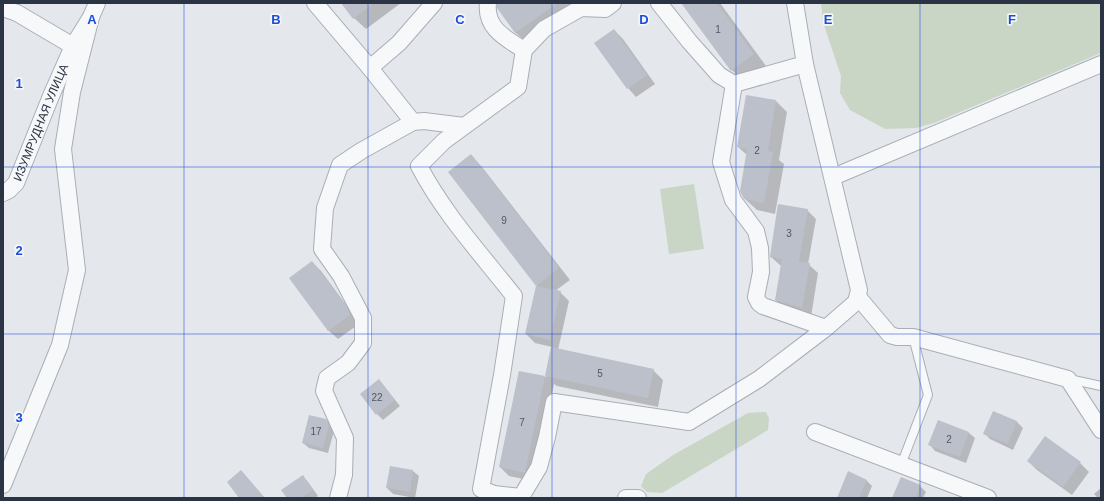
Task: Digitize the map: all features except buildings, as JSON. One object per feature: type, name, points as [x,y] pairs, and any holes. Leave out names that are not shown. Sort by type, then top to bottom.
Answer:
[{"type":"street","points":[[315,3],[413,122]]},
{"type":"street","points":[[370,68],[399,43],[434,3]]},
{"type":"street","points":[[488,3],[487,12],[493,26],[502,36],[524,50]]},
{"type":"street","points":[[613,3],[605,9],[581,8],[544,29],[524,50],[518,86],[444,141],[420,166],[431,188],[445,210],[514,296],[502,375],[481,489],[494,494],[521,497],[539,466],[554,402],[689,422],[758,379],[826,328],[856,302],[859,290],[805,64],[795,3]]},
{"type":"street","points":[[659,3],[689,41],[719,75],[734,84],[805,64]]},
{"type":"street","points":[[3,8],[17,14],[73,46]]},
{"type":"street","points":[[3,486],[60,345],[77,270],[63,150],[72,92],[94,10]]},
{"type":"street","name":"ИЗУМРУДНАЯ УЛИЦА","points":[[3,193],[9,190],[16,183],[73,46],[94,10]]},
{"type":"street","points":[[833,177],[1101,64]]},
{"type":"street","points":[[734,84],[721,162],[733,200],[756,231],[760,248],[761,272],[756,297],[759,303],[763,306],[826,328]]},
{"type":"street","points":[[338,498],[344,475],[345,438],[324,391],[327,378],[348,363],[363,343],[363,318],[341,276],[322,249],[325,208],[340,165],[361,152],[413,122],[424,121],[464,126]]},
{"type":"street","points":[[858,297],[890,335],[897,337],[913,336],[1068,379],[1101,430]]},
{"type":"street","points":[[816,432],[988,498]]},
{"type":"street","points":[[626,498],[638,498]]},
{"type":"lane","points":[[901,465],[928,395],[913,336]]},
{"type":"lane","points":[[1068,379],[1101,386]]},
{"type":"green space","points":[[821,3],[1101,3],[1101,53],[934,123],[916,128],[885,129],[850,110],[840,93],[841,76],[823,22]]},
{"type":"green space","points":[[694,184],[704,249],[669,254],[660,189]]},
{"type":"green space","points":[[766,412],[769,418],[768,430],[662,493],[647,492],[641,486],[646,474],[673,455],[748,413]]}]
